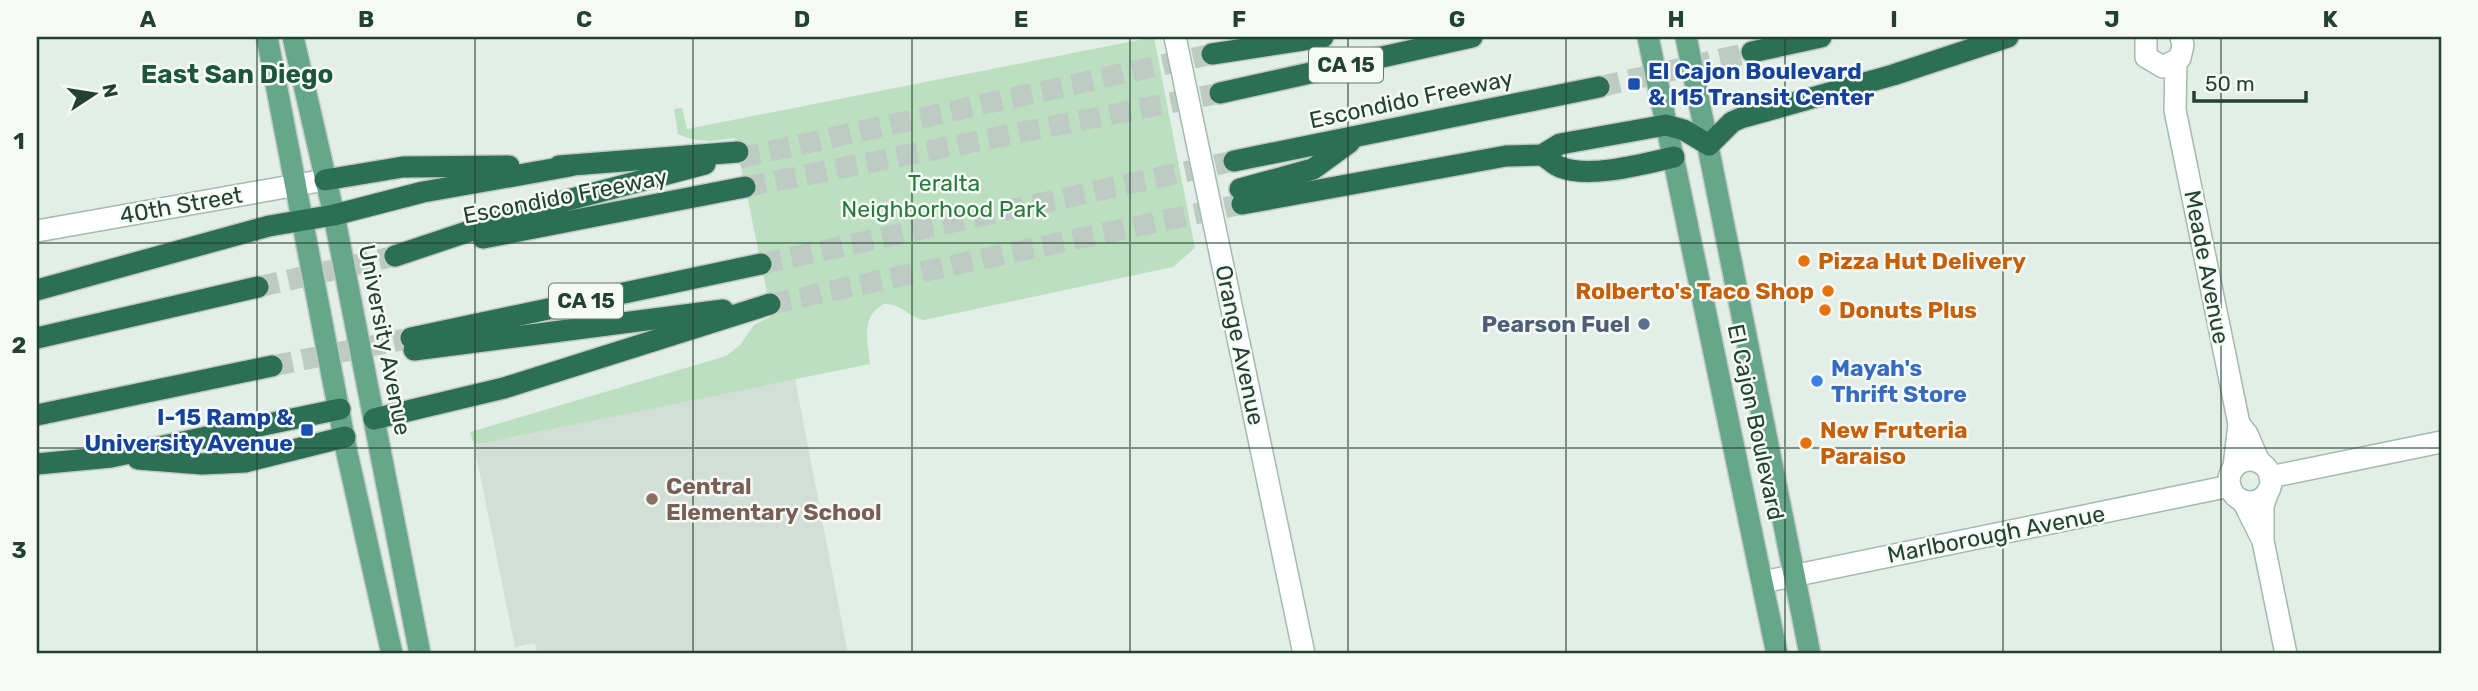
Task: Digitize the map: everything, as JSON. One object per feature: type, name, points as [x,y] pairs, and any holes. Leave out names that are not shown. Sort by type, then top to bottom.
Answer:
[{"type":"highway","points":[[1257,37],[1212,54],[1324,37]]},
{"type":"highway","name":"Escondido Freeway","points":[[1220,93],[1472,37]]},
{"type":"highway","points":[[1752,52],[1821,37]]},
{"type":"highway","points":[[1354,139],[1313,169],[1241,196],[1506,156],[1542,155],[1560,144],[1667,125],[1684,130],[1709,145],[1732,122],[1751,114],[1893,75],[2008,37]]},
{"type":"highway","name":"Escondido Freeway","points":[[1234,161],[1354,139],[1599,87]]},
{"type":"highway","name":"Escondido Freeway","points":[[570,166],[739,155],[545,206],[395,256],[745,187]]},
{"type":"highway","points":[[1542,155],[1560,167],[1580,170],[1611,169],[1674,157]]},
{"type":"highway","points":[[325,180],[403,167],[570,166]]},
{"type":"highway","points":[[37,290],[269,226],[334,215],[423,192],[570,166]]},
{"type":"highway","name":"CA 15","points":[[374,419],[504,388],[770,304],[413,344],[761,264]]},
{"type":"highway","points":[[37,338],[258,286]]},
{"type":"highway","points":[[37,415],[272,366]]},
{"type":"highway","points":[[37,464],[111,457],[340,409]]},
{"type":"highway","points":[[111,457],[202,464],[244,462],[345,437]]},
{"type":"main road","points":[[267,37],[345,437],[392,654]]},
{"type":"main road","name":"University Avenue","points":[[293,37],[334,215],[420,654]]},
{"type":"main road","name":"Orange Avenue","points":[[1175,37],[1304,654]]},
{"type":"main road","name":"El Cajon Boulevard","points":[[1648,37],[1777,654]]},
{"type":"main road","name":"El Cajon Boulevard","points":[[1686,37],[1810,654]]},
{"type":"main road","name":"Meade Avenue","points":[[2146,37],[2144,50],[2175,110]]},
{"type":"main road","name":"Meade Avenue","points":[[2181,37],[2183,51],[2176,62],[2175,110],[2239,424],[2236,484]]},
{"type":"main road","points":[[2151,62],[2163,67],[2176,62]]},
{"type":"main road","name":"40th Street","points":[[37,231],[325,180]]},
{"type":"main road","points":[[340,409],[374,419]]},
{"type":"main road","name":"Meade Avenue","points":[[2239,424],[2247,434],[2266,477]]},
{"type":"main road","points":[[2266,477],[2441,442]]},
{"type":"main road","points":[[2236,484],[2248,460],[2266,477]]},
{"type":"main road","points":[[2236,484],[2260,499],[2266,477]]},
{"type":"main road","points":[[2266,477],[2263,541],[2286,654]]},
{"type":"main road","points":[[2236,484],[2263,541]]},
{"type":"main road","name":"Marlborough Avenue","points":[[1763,582],[2236,484]]},
{"type":"main road","points":[[372,568],[388,571],[399,607],[415,622]]},
{"type":"shaded area","name":"Central Elementary School","points":[[795,379],[848,654],[537,654],[535,643],[515,647],[474,445]]},
{"type":"green space","name":"Teralta Neighborhood Park","points":[[1154,37],[1195,248],[1173,267],[924,320],[890,304],[884,304],[876,309],[868,323],[870,364],[474,445],[470,432],[726,356],[740,345],[754,325],[772,316],[735,138],[713,141],[678,134],[674,109],[682,108],[687,129]]},
{"type":"tunnel","points":[[1599,87],[1752,52]]},
{"type":"tunnel","points":[[739,158],[1212,54]]},
{"type":"tunnel","points":[[745,187],[1220,93]]},
{"type":"tunnel","points":[[761,264],[1234,161]]},
{"type":"tunnel","points":[[770,304],[1242,204]]},
{"type":"tunnel","points":[[258,287],[395,256]]},
{"type":"tunnel","points":[[272,366],[411,338]]},
{"type":"place","name":"El Cajon Boulevard & I15 Transit Center","points":[[1634,84]]},
{"type":"place","name":"Pizza Hut Delivery","points":[[1804,261]]},
{"type":"place","name":"Rolberto's Taco Shop","points":[[1828,291]]},
{"type":"place","name":"Donuts Plus","points":[[1825,310]]},
{"type":"place","name":"Pearson Fuel","points":[[1644,324]]},
{"type":"place","name":"Mayah's Thrift Store","points":[[1817,381]]},
{"type":"place","name":"I-15 Ramp & University Avenue","points":[[307,430]]},
{"type":"place","name":"New Fruteria Paraiso","points":[[1806,443]]},
{"type":"place","name":"Central Elementary School","points":[[652,499]]},
{"type":"district","name":"East San Diego","points":[[237,74]]}]
